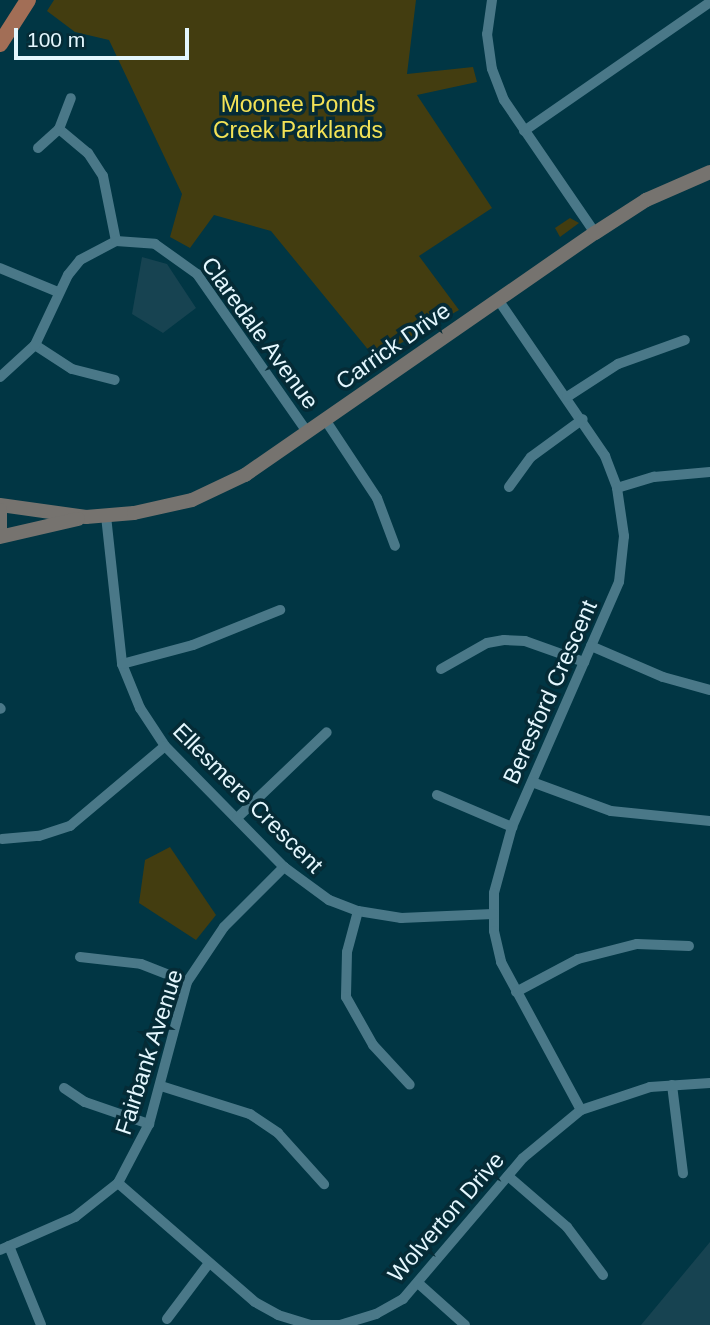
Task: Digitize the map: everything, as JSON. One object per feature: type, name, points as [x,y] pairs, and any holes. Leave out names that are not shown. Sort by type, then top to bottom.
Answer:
[{"type":"main road","points":[[0,44],[27,0]]},
{"type":"street","points":[[492,0],[487,34],[492,69],[524,131],[595,233]]},
{"type":"street","points":[[524,131],[710,2]]},
{"type":"street","points":[[38,148],[60,129],[71,98]]},
{"type":"street","points":[[0,377],[35,345],[58,292],[80,260],[116,241],[103,176],[88,153],[60,129]]},
{"type":"street","name":"Carrick Drive","points":[[0,508],[25,508],[86,517],[106,516],[192,500],[245,475],[595,233],[646,200],[710,172]]},
{"type":"street","name":"Claredale Avenue","points":[[116,241],[155,244],[186,262],[308,433]]},
{"type":"street","points":[[0,268],[58,292]]},
{"type":"street","name":"Beresford Crescent","points":[[499,301],[583,419],[605,456],[617,488],[624,536],[621,568],[591,646],[512,827],[496,875],[493,914],[502,962],[581,1110]]},
{"type":"street","points":[[567,397],[618,363],[685,340]]},
{"type":"street","points":[[35,345],[72,369],[115,380]]},
{"type":"street","points":[[509,487],[531,457],[583,419]]},
{"type":"street","points":[[326,421],[377,498],[395,545]]},
{"type":"street","points":[[617,488],[654,477],[710,472]]},
{"type":"street","points":[[0,508],[0,535]]},
{"type":"street","points":[[25,508],[26,533]]},
{"type":"street","name":"Ellesmere Crescent","points":[[106,516],[122,664],[140,708],[165,746],[284,867],[314,892],[358,911],[401,918],[493,914]]},
{"type":"street","name":"Carrick Drive","points":[[0,535],[26,533],[86,517]]},
{"type":"street","points":[[122,664],[193,645],[280,610]]},
{"type":"street","points":[[441,669],[487,643],[504,640],[525,641],[584,662]]},
{"type":"street","points":[[591,646],[663,677],[710,690]]},
{"type":"street","points":[[237,818],[327,732]]},
{"type":"street","points":[[2,839],[39,836],[70,826],[165,746]]},
{"type":"street","points":[[532,782],[611,811],[710,821]]},
{"type":"street","points":[[437,795],[512,827]]},
{"type":"street","name":"Fairbank Avenue","points":[[5,1248],[75,1217],[118,1183],[149,1124],[187,982],[224,927],[284,867]]},
{"type":"street","points":[[358,911],[347,952],[346,997],[373,1045],[410,1085]]},
{"type":"street","points":[[516,992],[578,959],[637,944],[688,946]]},
{"type":"street","points":[[79,957],[141,964],[187,982]]},
{"type":"street","name":"Wolverton Drive","points":[[118,1183],[209,1263],[278,1315],[310,1325],[340,1325],[376,1314],[418,1283],[508,1175],[552,1131],[581,1110],[628,1093],[672,1085],[710,1083]]},
{"type":"street","points":[[672,1085],[683,1173]]},
{"type":"street","points":[[160,1086],[250,1114],[278,1133],[324,1184]]},
{"type":"street","points":[[64,1088],[149,1124]]},
{"type":"street","points":[[508,1175],[567,1227],[603,1275]]},
{"type":"street","points":[[5,1248],[41,1325]]},
{"type":"street","points":[[167,1319],[209,1263]]},
{"type":"street","points":[[418,1283],[465,1325]]},
{"type":"shaded area","points":[[142,257],[167,264],[196,308],[163,333],[132,314]]},
{"type":"shaded area","points":[[710,1242],[710,1325],[641,1325]]},
{"type":"green space","name":"Moonee Ponds Creek Parklands","points":[[54,0],[416,0],[407,74],[473,67],[477,82],[417,95],[492,208],[419,256],[459,310],[375,358],[271,231],[214,215],[190,248],[170,237],[182,194],[109,40],[75,32],[47,11]]},
{"type":"green space","points":[[570,218],[579,223],[560,237],[555,228]]},
{"type":"green space","points":[[170,847],[216,915],[196,940],[139,903],[145,860]]}]
